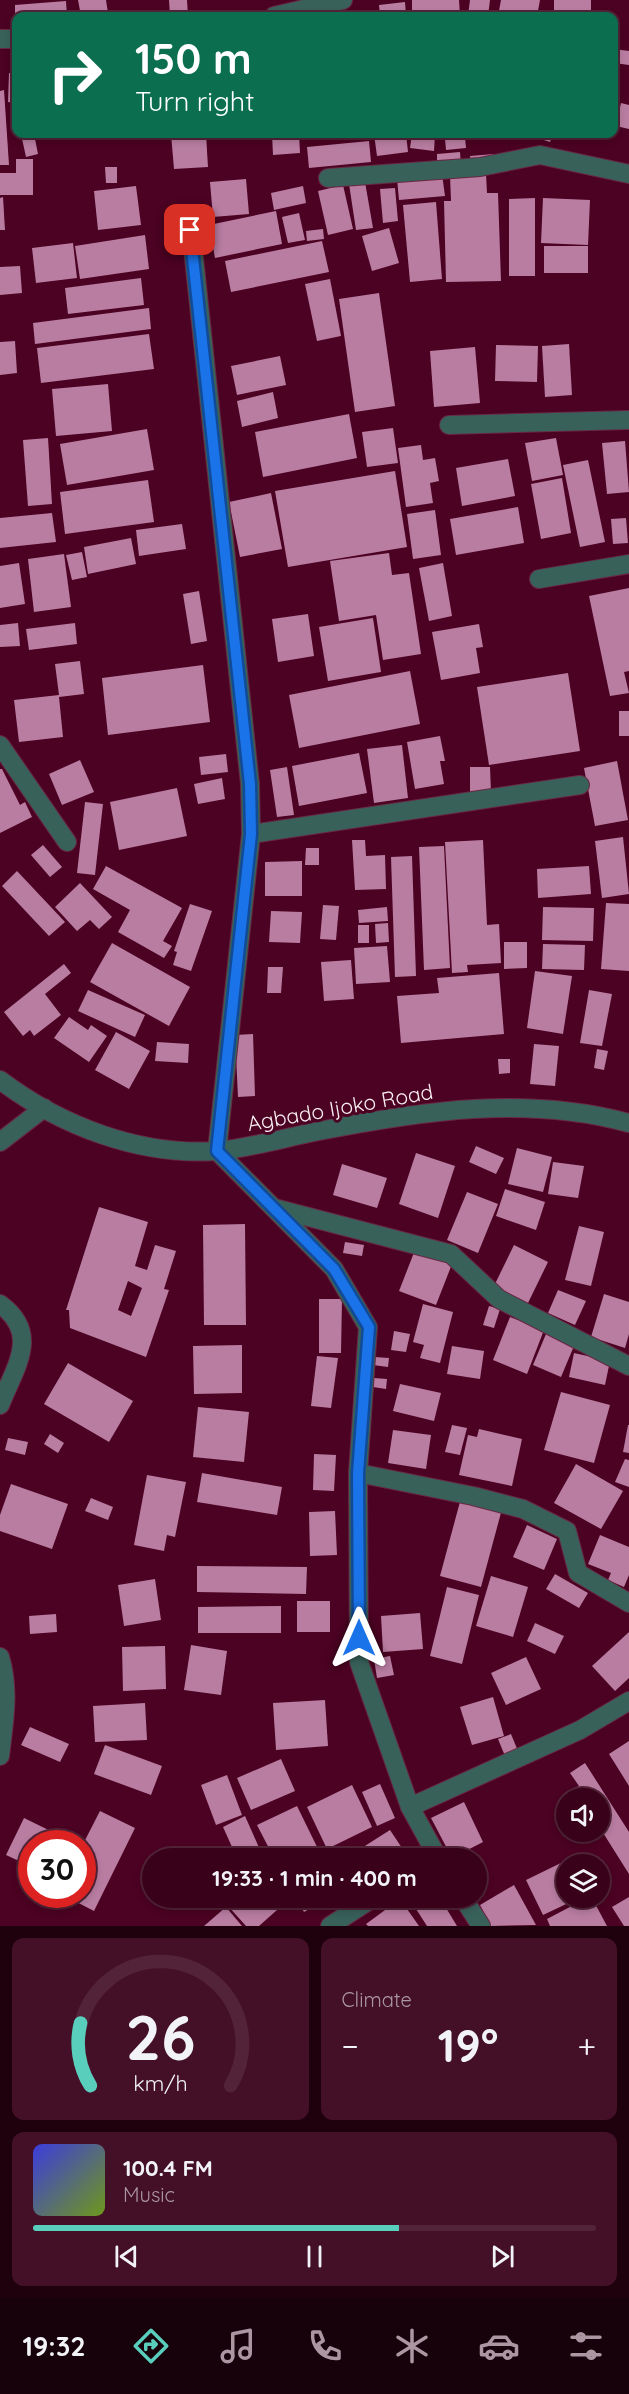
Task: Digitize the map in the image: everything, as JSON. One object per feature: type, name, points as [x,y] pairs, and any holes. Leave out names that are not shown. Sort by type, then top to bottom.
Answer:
[{"type":"street","points":[[291,12],[343,0]]},
{"type":"street","points":[[328,178],[480,167],[540,155],[629,174]]},
{"type":"street","points":[[190,230],[250,784],[251,834],[217,1151],[334,1269],[369,1327],[358,1473],[359,1662],[410,1807],[430,1848]]},
{"type":"street","points":[[449,426],[629,420]]},
{"type":"street","points":[[539,579],[629,564]]},
{"type":"street","points":[[0,745],[67,842]]},
{"type":"street","points":[[251,834],[580,785]]},
{"type":"street","name":"Agbado Ijoko Road","points":[[0,1080],[44,1108],[110,1138],[178,1150],[217,1151],[414,1113],[508,1107],[548,1108],[596,1114],[629,1123]]},
{"type":"street","points":[[0,1142],[44,1108]]},
{"type":"street","points":[[274,1208],[452,1254],[498,1299],[629,1366]]},
{"type":"street","points":[[0,1304],[11,1312],[22,1328],[23,1346],[0,1405]]},
{"type":"street","points":[[358,1473],[473,1496],[523,1509],[567,1531],[578,1573],[629,1603]]},
{"type":"street","points":[[0,1657],[6,1677],[0,1756]]},
{"type":"street","points":[[410,1807],[580,1730],[629,1701]]},
{"type":"street","points":[[330,1926],[358,1908]]},
{"type":"street","points":[[469,1908],[481,1926]]},
{"type":"building","points":[[78,0],[106,0],[108,12],[80,12]]},
{"type":"building","points":[[169,0],[187,0],[188,12],[170,12]]},
{"type":"building","points":[[412,0],[459,0],[460,12],[412,12]]},
{"type":"building","points":[[470,0],[490,0],[488,12],[468,12]]},
{"type":"building","points":[[501,0],[540,0],[538,12],[499,12]]},
{"type":"building","points":[[554,0],[591,0],[591,12],[554,12]]},
{"type":"building","points":[[66,1],[67,12],[15,12],[15,5]]},
{"type":"building","points":[[405,2],[406,12],[380,12],[379,5]]},
{"type":"building","points":[[618,50],[629,51],[629,65],[618,64]]},
{"type":"building","points":[[9,73],[12,73],[12,102],[8,102]]},
{"type":"building","points":[[4,90],[9,165],[0,165],[0,91]]},
{"type":"building","points":[[621,103],[629,105],[629,129],[618,126]]},
{"type":"building","points":[[22,138],[35,138],[38,154],[26,157]]},
{"type":"building","points":[[171,138],[206,138],[208,167],[174,169]]},
{"type":"building","points":[[272,138],[299,138],[300,153],[273,155]]},
{"type":"building","points":[[375,138],[406,138],[408,152],[377,156]]},
{"type":"building","points":[[411,138],[435,138],[434,151],[410,148]]},
{"type":"building","points":[[465,138],[466,148],[446,150],[445,139]]},
{"type":"building","points":[[538,138],[552,138],[550,142]]},
{"type":"building","points":[[369,141],[371,162],[309,168],[307,147]]},
{"type":"building","points":[[460,152],[461,165],[437,166],[437,154]]},
{"type":"building","points":[[494,154],[495,161],[471,162],[470,156]]},
{"type":"building","points":[[16,159],[33,159],[33,195],[0,195],[0,173],[16,173]]},
{"type":"building","points":[[105,167],[117,167],[117,183],[106,183]]},
{"type":"building","points":[[442,174],[445,196],[399,200],[397,178]]},
{"type":"building","points":[[486,174],[487,193],[498,193],[501,281],[446,282],[444,201],[451,201],[450,175]]},
{"type":"building","points":[[246,179],[249,214],[213,217],[210,182]]},
{"type":"building","points":[[365,182],[373,228],[356,230],[349,184]]},
{"type":"building","points":[[343,185],[353,229],[328,235],[318,191]]},
{"type":"building","points":[[136,186],[141,225],[98,230],[94,191]]},
{"type":"building","points":[[303,186],[306,203],[274,210],[271,193]]},
{"type":"building","points":[[395,188],[398,221],[383,223],[380,189]]},
{"type":"building","points":[[3,197],[5,230],[0,230],[0,198]]},
{"type":"building","points":[[535,198],[535,276],[509,276],[509,199]]},
{"type":"building","points":[[543,198],[590,200],[588,245],[541,243]]},
{"type":"building","points":[[436,202],[442,279],[410,282],[403,205]]},
{"type":"building","points":[[276,211],[282,244],[215,258],[209,225]]},
{"type":"building","points":[[299,213],[305,240],[288,243],[282,217]]},
{"type":"building","points":[[389,228],[399,263],[372,271],[362,236]]},
{"type":"building","points":[[323,229],[324,239],[307,241],[306,231]]},
{"type":"building","points":[[145,235],[149,269],[80,279],[75,246]]},
{"type":"building","points":[[322,241],[329,272],[231,292],[225,261]]},
{"type":"building","points":[[73,243],[77,278],[36,283],[32,248]]},
{"type":"building","points":[[544,246],[588,246],[588,273],[544,273]]},
{"type":"building","points":[[20,266],[22,293],[0,295],[0,267]]},
{"type":"building","points":[[141,278],[144,305],[68,314],[65,288]]},
{"type":"building","points":[[330,279],[341,336],[317,341],[305,284]]},
{"type":"building","points":[[379,293],[395,406],[355,412],[339,299]]},
{"type":"building","points":[[149,308],[151,329],[35,344],[33,323]]},
{"type":"building","points":[[149,334],[154,369],[41,383],[37,348]]},
{"type":"building","points":[[15,341],[17,373],[0,375],[0,342]]},
{"type":"building","points":[[569,344],[572,395],[545,397],[542,346]]},
{"type":"building","points":[[496,345],[538,346],[537,382],[495,381]]},
{"type":"building","points":[[475,347],[480,403],[434,407],[430,351]]},
{"type":"building","points":[[280,356],[286,385],[237,395],[231,366]]},
{"type":"building","points":[[108,384],[112,431],[56,436],[52,389]]},
{"type":"building","points":[[273,392],[278,418],[242,427],[237,401]]},
{"type":"building","points":[[349,414],[357,458],[263,477],[255,432]]},
{"type":"building","points":[[393,428],[398,463],[367,467],[362,432]]},
{"type":"building","points":[[147,429],[154,470],[67,485],[60,444]]},
{"type":"building","points":[[48,438],[52,504],[28,506],[23,440]]},
{"type":"building","points":[[556,438],[563,475],[532,481],[525,443]]},
{"type":"building","points":[[625,441],[629,492],[607,494],[602,443]]},
{"type":"building","points":[[421,445],[423,460],[435,458],[439,481],[430,483],[433,503],[406,507],[398,448]]},
{"type":"building","points":[[508,459],[515,496],[462,506],[456,468]]},
{"type":"building","points":[[588,460],[605,542],[580,547],[563,465]]},
{"type":"building","points":[[395,471],[407,547],[288,567],[275,491]]},
{"type":"building","points":[[562,478],[571,533],[541,539],[531,484]]},
{"type":"building","points":[[148,480],[154,522],[65,534],[60,492]]},
{"type":"building","points":[[271,493],[282,549],[240,557],[229,502]]},
{"type":"building","points":[[518,507],[524,543],[456,555],[450,519]]},
{"type":"building","points":[[435,510],[441,555],[413,559],[407,514]]},
{"type":"building","points":[[52,513],[56,542],[0,548],[0,518]]},
{"type":"building","points":[[626,518],[628,543],[613,544],[611,519]]},
{"type":"building","points":[[182,524],[186,549],[139,556],[136,530]]},
{"type":"building","points":[[131,538],[136,564],[88,574],[84,547]]},
{"type":"building","points":[[82,552],[87,577],[72,580],[66,555]]},
{"type":"building","points":[[389,553],[392,575],[409,573],[421,654],[383,660],[376,615],[339,621],[330,561]]},
{"type":"building","points":[[64,554],[71,607],[34,612],[28,559]]},
{"type":"building","points":[[19,563],[25,604],[0,608],[0,566]]},
{"type":"building","points":[[443,563],[452,616],[429,621],[419,568]]},
{"type":"building","points":[[629,588],[629,671],[624,672],[629,693],[610,696],[589,596]]},
{"type":"building","points":[[199,591],[207,641],[191,644],[183,594]]},
{"type":"building","points":[[308,614],[314,656],[278,662],[272,619]]},
{"type":"building","points":[[373,618],[381,672],[328,681],[319,627]]},
{"type":"building","points":[[18,623],[20,646],[0,647],[0,625]]},
{"type":"building","points":[[75,623],[77,644],[29,650],[26,629]]},
{"type":"building","points":[[479,624],[483,647],[476,648],[480,673],[441,680],[432,632]]},
{"type":"building","points":[[80,661],[84,694],[59,697],[63,737],[19,742],[14,700],[59,695],[55,664]]},
{"type":"building","points":[[203,665],[210,722],[108,735],[102,678]]},
{"type":"building","points":[[410,671],[420,724],[299,748],[289,695]]},
{"type":"building","points":[[568,673],[580,751],[489,765],[477,687]]},
{"type":"building","points":[[619,711],[629,711],[629,736],[619,736]]},
{"type":"building","points":[[440,736],[445,761],[440,761],[444,784],[415,789],[407,742]]},
{"type":"building","points":[[402,745],[408,798],[374,803],[367,749]]},
{"type":"building","points":[[359,753],[367,793],[299,806],[292,766]]},
{"type":"building","points":[[226,754],[228,772],[201,775],[199,757]]},
{"type":"building","points":[[80,760],[94,792],[62,805],[49,774]]},
{"type":"building","points":[[617,761],[628,820],[595,826],[584,768]]},
{"type":"building","points":[[287,767],[294,815],[277,817],[270,770]]},
{"type":"building","points":[[470,767],[490,767],[491,793],[470,793]]},
{"type":"building","points":[[0,769],[20,805],[25,802],[32,817],[0,833]]},
{"type":"building","points":[[222,778],[225,799],[198,804],[194,784]]},
{"type":"building","points":[[177,788],[187,836],[119,850],[110,802]]},
{"type":"building","points":[[85,802],[103,804],[95,875],[77,873]]},
{"type":"building","points":[[623,837],[629,894],[602,898],[595,841]]},
{"type":"building","points":[[352,840],[365,840],[366,856],[385,855],[386,889],[355,890]]},
{"type":"building","points":[[483,840],[487,925],[499,924],[501,963],[467,965],[468,972],[452,973],[445,842]]},
{"type":"building","points":[[43,845],[62,867],[50,877],[31,855]]},
{"type":"building","points":[[444,846],[450,968],[424,970],[419,847]]},
{"type":"building","points":[[306,848],[319,848],[319,865],[305,865]]},
{"type":"building","points":[[412,856],[416,976],[395,977],[391,857]]},
{"type":"building","points":[[302,861],[302,896],[265,896],[265,862]]},
{"type":"building","points":[[106,866],[182,908],[163,941],[172,946],[164,958],[118,932],[130,910],[93,889]]},
{"type":"building","points":[[589,866],[591,894],[538,898],[537,869]]},
{"type":"building","points":[[17,871],[65,922],[49,936],[2,886]]},
{"type":"building","points":[[80,883],[112,917],[99,929],[90,920],[77,931],[55,907]]},
{"type":"building","points":[[606,903],[629,904],[629,971],[601,969]]},
{"type":"building","points":[[190,904],[212,911],[191,971],[173,965],[177,952],[174,951]]},
{"type":"building","points":[[323,905],[339,906],[336,940],[320,939]]},
{"type":"building","points":[[387,907],[388,921],[359,923],[358,910]]},
{"type":"building","points":[[543,907],[594,908],[593,941],[542,940]]},
{"type":"building","points":[[271,911],[302,912],[300,943],[269,942]]},
{"type":"building","points":[[388,923],[389,942],[376,943],[375,924]]},
{"type":"building","points":[[358,925],[369,925],[369,943],[358,943]]},
{"type":"building","points":[[504,942],[527,942],[527,968],[504,969]]},
{"type":"building","points":[[112,943],[190,987],[169,1026],[90,982]]},
{"type":"building","points":[[543,944],[585,945],[584,970],[542,969]]},
{"type":"building","points":[[387,946],[390,982],[356,984],[354,948]]},
{"type":"building","points":[[351,960],[354,999],[324,1001],[321,962]]},
{"type":"building","points":[[64,964],[71,973],[45,994],[61,1015],[34,1036],[30,1030],[23,1036],[4,1012]]},
{"type":"building","points":[[268,967],[283,967],[281,993],[267,993]]},
{"type":"building","points":[[535,971],[572,976],[563,1034],[527,1028]]},
{"type":"building","points":[[499,973],[504,1034],[401,1043],[397,996],[439,993],[437,978]]},
{"type":"building","points":[[88,990],[145,1015],[135,1037],[78,1011]]},
{"type":"building","points":[[589,990],[612,994],[602,1046],[580,1043]]},
{"type":"building","points":[[69,1017],[88,1030],[91,1025],[107,1036],[89,1062],[54,1038]]},
{"type":"building","points":[[116,1032],[150,1051],[129,1089],[95,1070]]},
{"type":"building","points":[[253,1034],[255,1096],[238,1097],[235,1035]]},
{"type":"building","points":[[157,1042],[189,1044],[188,1063],[155,1061]]},
{"type":"building","points":[[534,1044],[559,1046],[555,1086],[530,1084]]},
{"type":"building","points":[[597,1049],[608,1051],[604,1070],[594,1068]]},
{"type":"building","points":[[498,1059],[510,1059],[510,1073],[499,1074]]},
{"type":"building","points":[[476,1146],[504,1158],[496,1174],[469,1162]]},
{"type":"building","points":[[517,1148],[552,1157],[543,1192],[508,1184]]},
{"type":"building","points":[[416,1153],[455,1166],[438,1218],[399,1204]]},
{"type":"building","points":[[553,1162],[584,1166],[578,1198],[548,1194]]},
{"type":"building","points":[[342,1164],[387,1178],[377,1208],[333,1195]]},
{"type":"building","points":[[505,1189],[545,1202],[536,1230],[496,1216]]},
{"type":"building","points":[[467,1192],[498,1204],[478,1253],[447,1240]]},
{"type":"building","points":[[99,1207],[148,1222],[135,1266],[147,1270],[155,1245],[176,1251],[164,1289],[169,1290],[146,1357],[70,1328],[69,1310],[66,1310]],"holes":[[[128,1281],[142,1288],[131,1316],[118,1310]]]},
{"type":"building","points":[[245,1224],[246,1325],[204,1325],[203,1225]]},
{"type":"building","points":[[579,1226],[604,1232],[591,1286],[565,1280]]},
{"type":"building","points":[[345,1242],[364,1245],[362,1256],[343,1253]]},
{"type":"building","points":[[514,1245],[548,1262],[528,1303],[494,1286]]},
{"type":"building","points":[[415,1250],[452,1264],[436,1305],[399,1291]]},
{"type":"building","points":[[558,1290],[586,1301],[575,1325],[548,1313]]},
{"type":"building","points":[[604,1294],[629,1302],[629,1334],[625,1348],[591,1337]]},
{"type":"building","points":[[319,1299],[342,1299],[341,1353],[319,1353]]},
{"type":"building","points":[[423,1304],[453,1312],[440,1363],[420,1358],[424,1345],[413,1342]]},
{"type":"building","points":[[489,1306],[500,1309],[494,1328],[483,1325]]},
{"type":"building","points":[[510,1317],[544,1330],[527,1374],[493,1360]]},
{"type":"building","points":[[394,1331],[410,1334],[406,1352],[391,1350]]},
{"type":"building","points":[[546,1334],[574,1346],[561,1377],[533,1365]]},
{"type":"building","points":[[242,1345],[242,1393],[194,1394],[193,1346]]},
{"type":"building","points":[[452,1346],[484,1351],[480,1379],[447,1374]]},
{"type":"building","points":[[574,1353],[610,1361],[605,1385],[569,1377]]},
{"type":"building","points":[[317,1356],[338,1358],[331,1408],[311,1406]]},
{"type":"building","points":[[374,1357],[389,1358],[388,1367],[373,1365]]},
{"type":"building","points":[[68,1363],[133,1401],[109,1442],[44,1404]]},
{"type":"building","points":[[374,1378],[387,1379],[386,1389],[373,1387]]},
{"type":"building","points":[[400,1384],[441,1393],[434,1421],[393,1411]]},
{"type":"building","points":[[561,1392],[610,1405],[594,1463],[544,1450]]},
{"type":"building","points":[[198,1407],[249,1412],[244,1462],[193,1457]]},
{"type":"building","points":[[452,1425],[467,1428],[460,1455],[445,1452]]},
{"type":"building","points":[[629,1425],[629,1453],[623,1452]]},
{"type":"building","points":[[479,1429],[522,1439],[512,1486],[459,1475],[468,1435],[477,1437]]},
{"type":"building","points":[[393,1430],[431,1435],[426,1469],[388,1463]]},
{"type":"building","points":[[50,1434],[64,1443],[58,1453],[44,1444]]},
{"type":"building","points":[[8,1438],[28,1442],[25,1455],[5,1450]]},
{"type":"building","points":[[314,1454],[336,1455],[334,1491],[313,1490]]},
{"type":"building","points":[[625,1459],[629,1460],[629,1487],[615,1482]]},
{"type":"building","points":[[576,1464],[623,1491],[601,1529],[554,1503]]},
{"type":"building","points":[[202,1473],[282,1487],[277,1515],[197,1502]]},
{"type":"building","points":[[147,1475],[186,1482],[175,1537],[167,1535],[164,1551],[134,1545]]},
{"type":"building","points":[[11,1484],[68,1504],[52,1549],[0,1531],[0,1515]]},
{"type":"building","points":[[91,1498],[113,1507],[108,1520],[85,1511]]},
{"type":"building","points":[[461,1498],[502,1509],[481,1587],[440,1576]]},
{"type":"building","points":[[335,1511],[337,1555],[310,1556],[309,1512]]},
{"type":"building","points":[[527,1525],[557,1539],[544,1570],[513,1557]]},
{"type":"building","points":[[600,1535],[629,1547],[629,1575],[624,1587],[608,1580],[611,1573],[588,1564]]},
{"type":"building","points":[[197,1566],[307,1567],[306,1594],[197,1592]]},
{"type":"building","points":[[555,1574],[588,1593],[579,1608],[546,1589]]},
{"type":"building","points":[[491,1576],[528,1587],[513,1637],[476,1626]]},
{"type":"building","points":[[155,1579],[161,1620],[124,1626],[118,1585]]},
{"type":"building","points":[[447,1587],[479,1595],[462,1664],[430,1656]]},
{"type":"building","points":[[297,1601],[330,1601],[330,1632],[297,1632]]},
{"type":"building","points":[[281,1606],[281,1633],[198,1633],[198,1607]]},
{"type":"building","points":[[420,1613],[423,1649],[383,1652],[381,1616]]},
{"type":"building","points":[[56,1614],[57,1632],[30,1634],[29,1616]]},
{"type":"building","points":[[535,1623],[564,1636],[555,1654],[527,1641]]},
{"type":"building","points":[[629,1632],[629,1678],[615,1691],[592,1666]]},
{"type":"building","points":[[191,1645],[227,1651],[221,1695],[184,1690]]},
{"type":"building","points":[[165,1646],[166,1689],[123,1691],[122,1647]]},
{"type":"building","points":[[390,1656],[394,1675],[377,1678],[374,1659]]},
{"type":"building","points":[[526,1657],[541,1689],[506,1705],[491,1673]]},
{"type":"building","points":[[493,1697],[504,1736],[472,1745],[460,1707]]},
{"type":"building","points":[[325,1700],[328,1746],[276,1750],[273,1703]]},
{"type":"building","points":[[145,1703],[147,1740],[95,1742],[93,1706]]},
{"type":"building","points":[[30,1727],[69,1744],[60,1762],[21,1745]]},
{"type":"building","points":[[511,1734],[518,1751],[505,1756],[498,1739]]},
{"type":"building","points":[[629,1741],[629,1786],[609,1754]]},
{"type":"building","points":[[105,1745],[162,1766],[151,1795],[94,1774]]},
{"type":"building","points":[[281,1759],[295,1791],[251,1810],[237,1778]]},
{"type":"building","points":[[585,1763],[601,1788],[574,1788],[579,1786],[570,1773]]},
{"type":"building","points":[[227,1775],[242,1815],[216,1825],[201,1785]]},
{"type":"building","points":[[380,1784],[395,1818],[377,1826],[362,1792]]},
{"type":"building","points":[[352,1785],[372,1827],[327,1848],[307,1807]]},
{"type":"building","points":[[464,1802],[483,1842],[471,1848],[447,1848],[431,1818]]},
{"type":"building","points":[[610,1802],[629,1832],[629,1874],[609,1842]]},
{"type":"building","points":[[297,1806],[318,1848],[269,1848],[257,1825]]},
{"type":"building","points":[[100,1811],[135,1828],[96,1907],[96,1830],[90,1830]]},
{"type":"building","points":[[245,1816],[259,1848],[232,1848],[223,1827]]},
{"type":"building","points":[[24,1818],[49,1830],[18,1830]]},
{"type":"building","points":[[18,1830],[18,1861],[6,1855]]},
{"type":"building","points":[[390,1830],[402,1848],[362,1848]]},
{"type":"building","points":[[556,1865],[556,1908],[558,1908],[543,1915],[526,1880]]},
{"type":"building","points":[[514,1885],[536,1925],[491,1926],[482,1908],[487,1908],[487,1901]]},
{"type":"building","points":[[629,1897],[629,1926],[624,1926],[612,1907]]},
{"type":"building","points":[[227,1908],[242,1926],[204,1926]]},
{"type":"building","points":[[230,1908],[275,1908],[277,1910],[259,1926],[246,1926]]},
{"type":"building","points":[[388,1908],[406,1908],[419,1926],[368,1926],[366,1924]]},
{"type":"building","points":[[415,1908],[446,1908],[457,1926],[427,1926]]},
{"type":"building","points":[[568,1908],[597,1908],[607,1926],[550,1926],[547,1919]]},
{"type":"route","points":[[190,230],[250,784],[251,834],[217,1151],[334,1269],[369,1327],[358,1473],[359,1638]]}]
